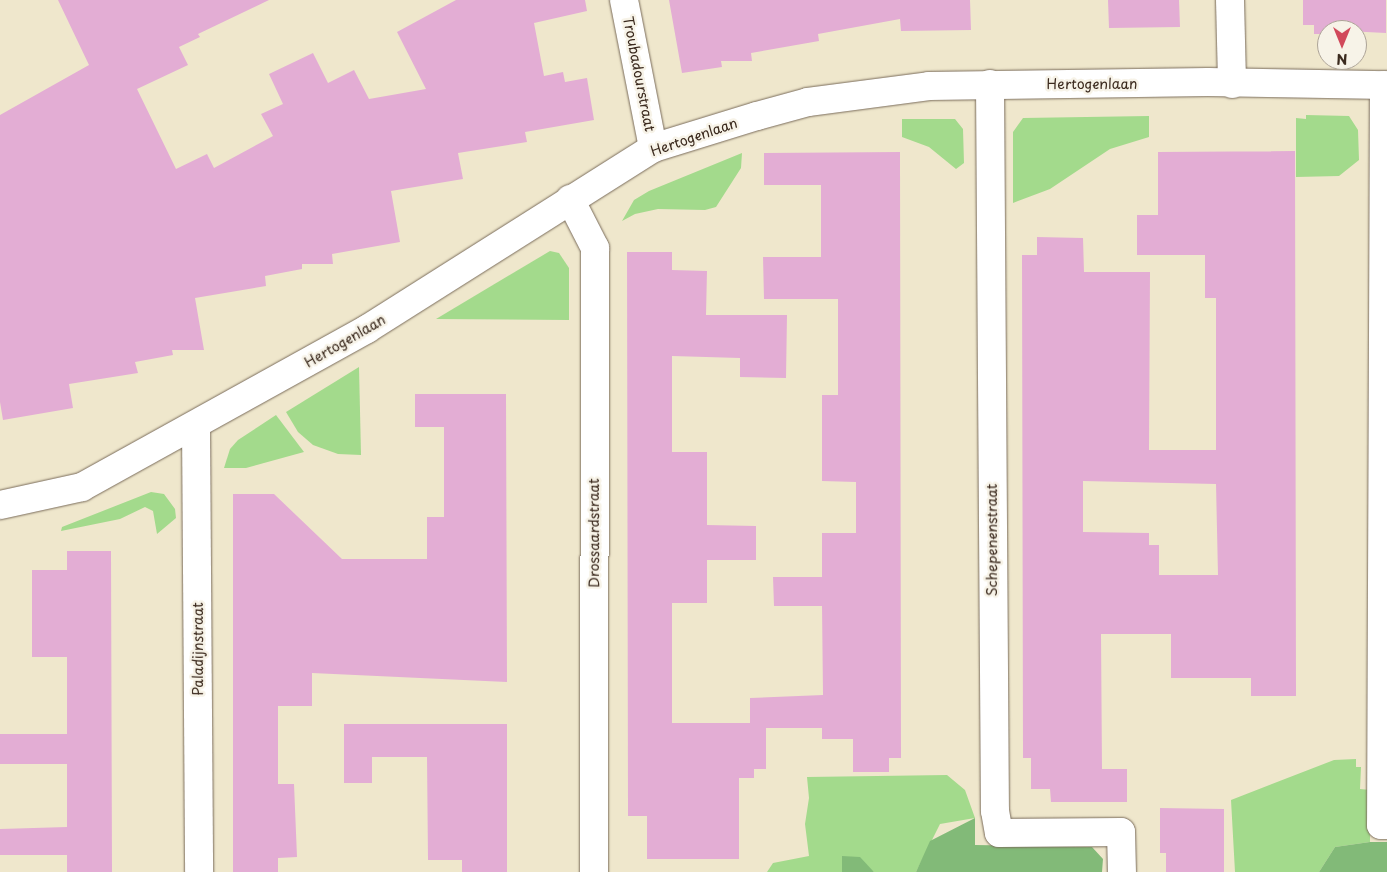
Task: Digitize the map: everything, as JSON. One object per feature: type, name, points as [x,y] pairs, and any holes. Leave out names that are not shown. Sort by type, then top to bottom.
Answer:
[{"type":"street","name":"Troubadourstraat","points":[[624,0],[653,148]]},
{"type":"street","points":[[1230,0],[1232,84]]},
{"type":"street","name":"Hertogenlaan","points":[[0,505],[82,487],[196,426],[366,329],[653,148],[808,102],[880,90],[990,84],[1386,85]]},
{"type":"street","name":"Schepenenstraat","points":[[990,84],[995,811],[999,833],[1121,832],[1122,872]]},
{"type":"street","points":[[1386,85],[1381,825],[1387,825]]},
{"type":"street","name":"Drossaardstraat","points":[[570,199],[595,248],[594,872]]},
{"type":"street","name":"Paladijnstraat","points":[[196,426],[199,872]]},
{"type":"green space","points":[[1306,115],[1349,116],[1358,130],[1359,160],[1339,176],[1296,177],[1296,118],[1306,119]]},
{"type":"green space","points":[[1149,116],[1149,137],[1110,149],[1050,189],[1013,203],[1013,132],[1023,118]]},
{"type":"green space","points":[[902,119],[955,119],[963,129],[964,163],[956,169],[929,147],[902,137]]},
{"type":"green space","points":[[742,153],[741,168],[716,207],[705,210],[658,209],[635,214],[622,221],[634,200],[649,191]]},
{"type":"green space","points":[[550,251],[559,253],[569,268],[569,320],[436,319]]},
{"type":"green space","points":[[359,367],[361,455],[338,454],[313,445],[298,432],[286,412]]},
{"type":"green space","points":[[276,415],[304,452],[246,468],[224,468],[230,449],[238,440]]},
{"type":"green space","points":[[151,492],[164,494],[175,509],[176,518],[157,534],[153,511],[145,507],[120,519],[61,531],[62,527]]},
{"type":"green space","points":[[1356,759],[1356,767],[1361,767],[1360,789],[1370,790],[1370,842],[1335,847],[1319,872],[1235,872],[1231,800],[1334,760]]},
{"type":"green space","points":[[947,775],[965,790],[975,818],[940,824],[916,872],[874,872],[855,859],[843,857],[842,872],[767,872],[773,863],[809,856],[805,824],[809,798],[807,777]]},
{"type":"green space","points":[[975,818],[975,845],[1092,847],[1103,859],[1102,872],[916,872],[930,841]]},
{"type":"green space","points":[[1370,842],[1387,842],[1387,872],[1319,872],[1335,847]]},
{"type":"green space","points":[[842,856],[860,857],[874,872],[842,872]]},
{"type":"building","points":[[58,0],[269,0],[198,34],[200,37],[179,47],[188,65],[137,89],[176,169],[207,154],[214,168],[273,136],[261,114],[283,104],[269,74],[313,53],[328,83],[354,70],[369,99],[426,89],[397,32],[456,0],[585,0],[587,11],[534,23],[544,76],[563,72],[565,82],[587,78],[594,120],[525,132],[527,142],[458,153],[463,179],[391,191],[400,242],[332,254],[333,264],[302,264],[302,269],[265,276],[266,286],[195,298],[204,350],[172,350],[173,355],[135,362],[138,373],[69,384],[73,408],[3,420],[0,402],[0,115],[89,65]]},
{"type":"building","points":[[669,0],[970,0],[971,30],[901,31],[900,19],[818,34],[819,41],[751,53],[752,61],[721,61],[722,67],[682,73]]},
{"type":"building","points":[[1108,0],[1179,0],[1180,27],[1109,28]]},
{"type":"building","points":[[1303,0],[1386,0],[1386,33],[1367,32],[1367,20],[1317,20],[1317,34],[1314,34],[1314,25],[1303,25]]},
{"type":"building","points":[[1295,151],[1296,696],[1251,696],[1251,678],[1171,678],[1171,634],[1101,634],[1102,769],[1127,769],[1127,802],[1051,802],[1050,789],[1031,789],[1031,758],[1023,758],[1022,255],[1037,255],[1037,237],[1083,238],[1084,272],[1150,272],[1149,450],[1216,450],[1216,298],[1205,298],[1205,255],[1137,255],[1137,215],[1158,215],[1158,152]],"holes":[[[1083,481],[1216,484],[1218,575],[1159,575],[1159,545],[1149,545],[1149,533],[1083,532]]]},
{"type":"building","points":[[900,152],[901,758],[889,758],[889,772],[853,772],[853,739],[822,739],[822,728],[766,728],[766,769],[754,769],[754,778],[739,778],[739,859],[647,859],[647,816],[628,816],[627,252],[672,252],[672,270],[707,271],[706,315],[787,315],[786,378],[740,377],[740,358],[672,356],[672,452],[707,452],[707,525],[756,526],[756,560],[707,560],[707,603],[672,603],[672,723],[750,723],[750,698],[823,695],[822,606],[774,606],[773,577],[822,577],[822,533],[856,533],[856,482],[822,481],[822,395],[838,395],[838,299],[764,299],[763,257],[821,257],[821,185],[764,185],[764,153]]},
{"type":"building","points":[[415,394],[506,394],[507,682],[312,673],[312,706],[278,706],[278,784],[294,784],[297,857],[278,858],[278,872],[233,872],[233,494],[274,494],[342,559],[427,559],[427,517],[444,517],[444,427],[415,427]]},
{"type":"building","points":[[67,551],[111,551],[112,872],[67,872],[67,855],[0,855],[0,829],[67,827],[67,764],[0,764],[0,734],[67,734],[67,657],[32,657],[32,570],[67,570]]},
{"type":"building","points":[[344,724],[507,724],[507,872],[462,872],[462,860],[428,860],[427,757],[372,757],[372,783],[344,783]]},
{"type":"building","points":[[1160,808],[1224,809],[1224,872],[1166,872],[1166,853],[1160,853]]}]
